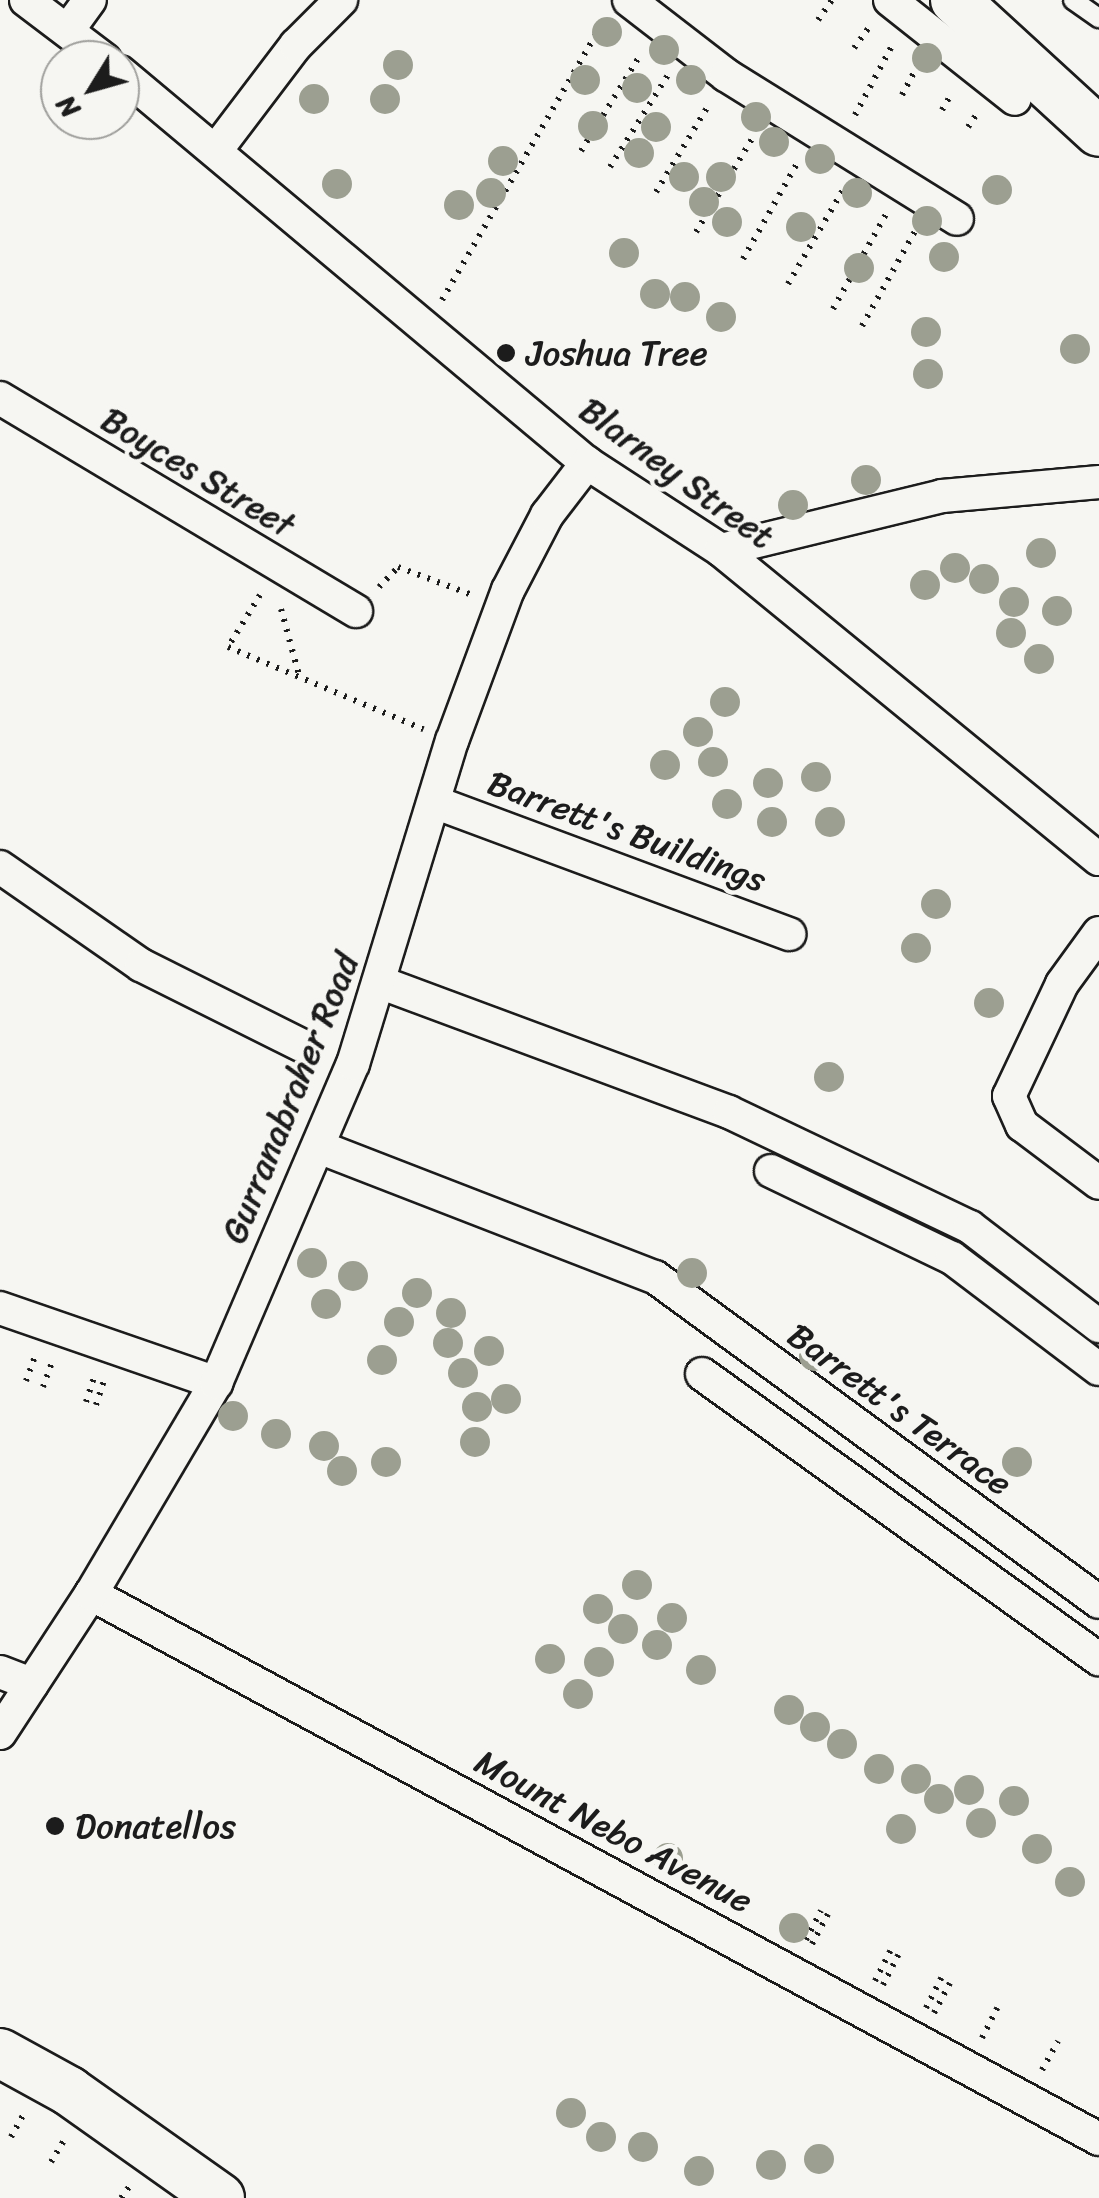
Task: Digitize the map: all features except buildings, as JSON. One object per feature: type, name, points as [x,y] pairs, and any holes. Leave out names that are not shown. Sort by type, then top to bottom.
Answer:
[{"type":"street","points":[[26,0],[80,40]]},
{"type":"street","points":[[68,30],[90,0]]},
{"type":"street","points":[[217,149],[296,45],[341,0]]},
{"type":"street","points":[[955,0],[1099,132]]},
{"type":"street","points":[[619,6],[659,24],[726,76],[930,202]]},
{"type":"street","points":[[899,8],[1015,99]]},
{"type":"street","name":"Blarney Street","points":[[140,88],[587,463],[721,550],[1099,859]]},
{"type":"street","name":"Boyces Street","points":[[0,398],[259,558],[356,610]]},
{"type":"street","name":"Gurranabraher Road","points":[[0,1733],[92,1594],[216,1383],[320,1146],[382,983],[437,803],[448,754],[502,606],[548,514],[587,463]]},
{"type":"street","points":[[721,550],[942,496],[1099,482]]},
{"type":"street","name":"Barrett's Buildings","points":[[437,803],[789,934]]},
{"type":"street","points":[[0,867],[140,965],[301,1045]]},
{"type":"street","points":[[1099,933],[1062,984],[1010,1096],[1022,1125],[1099,1183]]},
{"type":"street","points":[[382,983],[728,1112],[970,1227],[1099,1326]]},
{"type":"street","name":"Barrett's Terrace","points":[[320,1146],[654,1277],[1099,1602]]},
{"type":"street","points":[[771,1171],[952,1258],[1099,1369]]},
{"type":"street","points":[[0,1308],[216,1383]]},
{"type":"street","points":[[702,1374],[1099,1659]]},
{"type":"street","name":"Mount Nebo Avenue","points":[[92,1594],[1099,2139]]},
{"type":"street","points":[[0,1672],[32,1684]]},
{"type":"street","points":[[0,2053],[68,2092],[220,2198]]},
{"type":"lane","points":[[1072,0],[1099,18]]},
{"type":"path","points":[[818,20],[832,0]]},
{"type":"path","points":[[423,325],[464,270],[619,6]]},
{"type":"path","points":[[788,284],[838,146],[899,8]]},
{"type":"path","points":[[581,151],[659,24]]},
{"type":"path","points":[[610,167],[687,46]]},
{"type":"path","points":[[656,192],[726,76]]},
{"type":"path","points":[[696,232],[772,104]]},
{"type":"path","points":[[743,259],[838,146]]},
{"type":"path","points":[[833,309],[930,202]]},
{"type":"path","points":[[862,326],[930,202]]},
{"type":"path","points":[[259,558],[260,595],[228,647],[299,676],[448,754]]},
{"type":"path","points":[[356,610],[398,567],[502,606]]},
{"type":"path","points":[[260,595],[280,604],[299,676]]},
{"type":"path","points":[[803,1954],[824,1912]]},
{"type":"path","points":[[874,1992],[894,1953]]},
{"type":"path","points":[[921,2017],[941,1978]]},
{"type":"path","points":[[930,2022],[950,1983]]},
{"type":"path","points":[[978,2047],[997,2008]]},
{"type":"path","points":[[1037,2079],[1058,2041]]},
{"type":"path","points":[[10,2137],[30,2104]]},
{"type":"path","points":[[51,2162],[71,2129]]},
{"type":"place","name":"Joshua Tree","points":[[506,353]]},
{"type":"place","name":"Donatellos","points":[[55,1826]]}]
